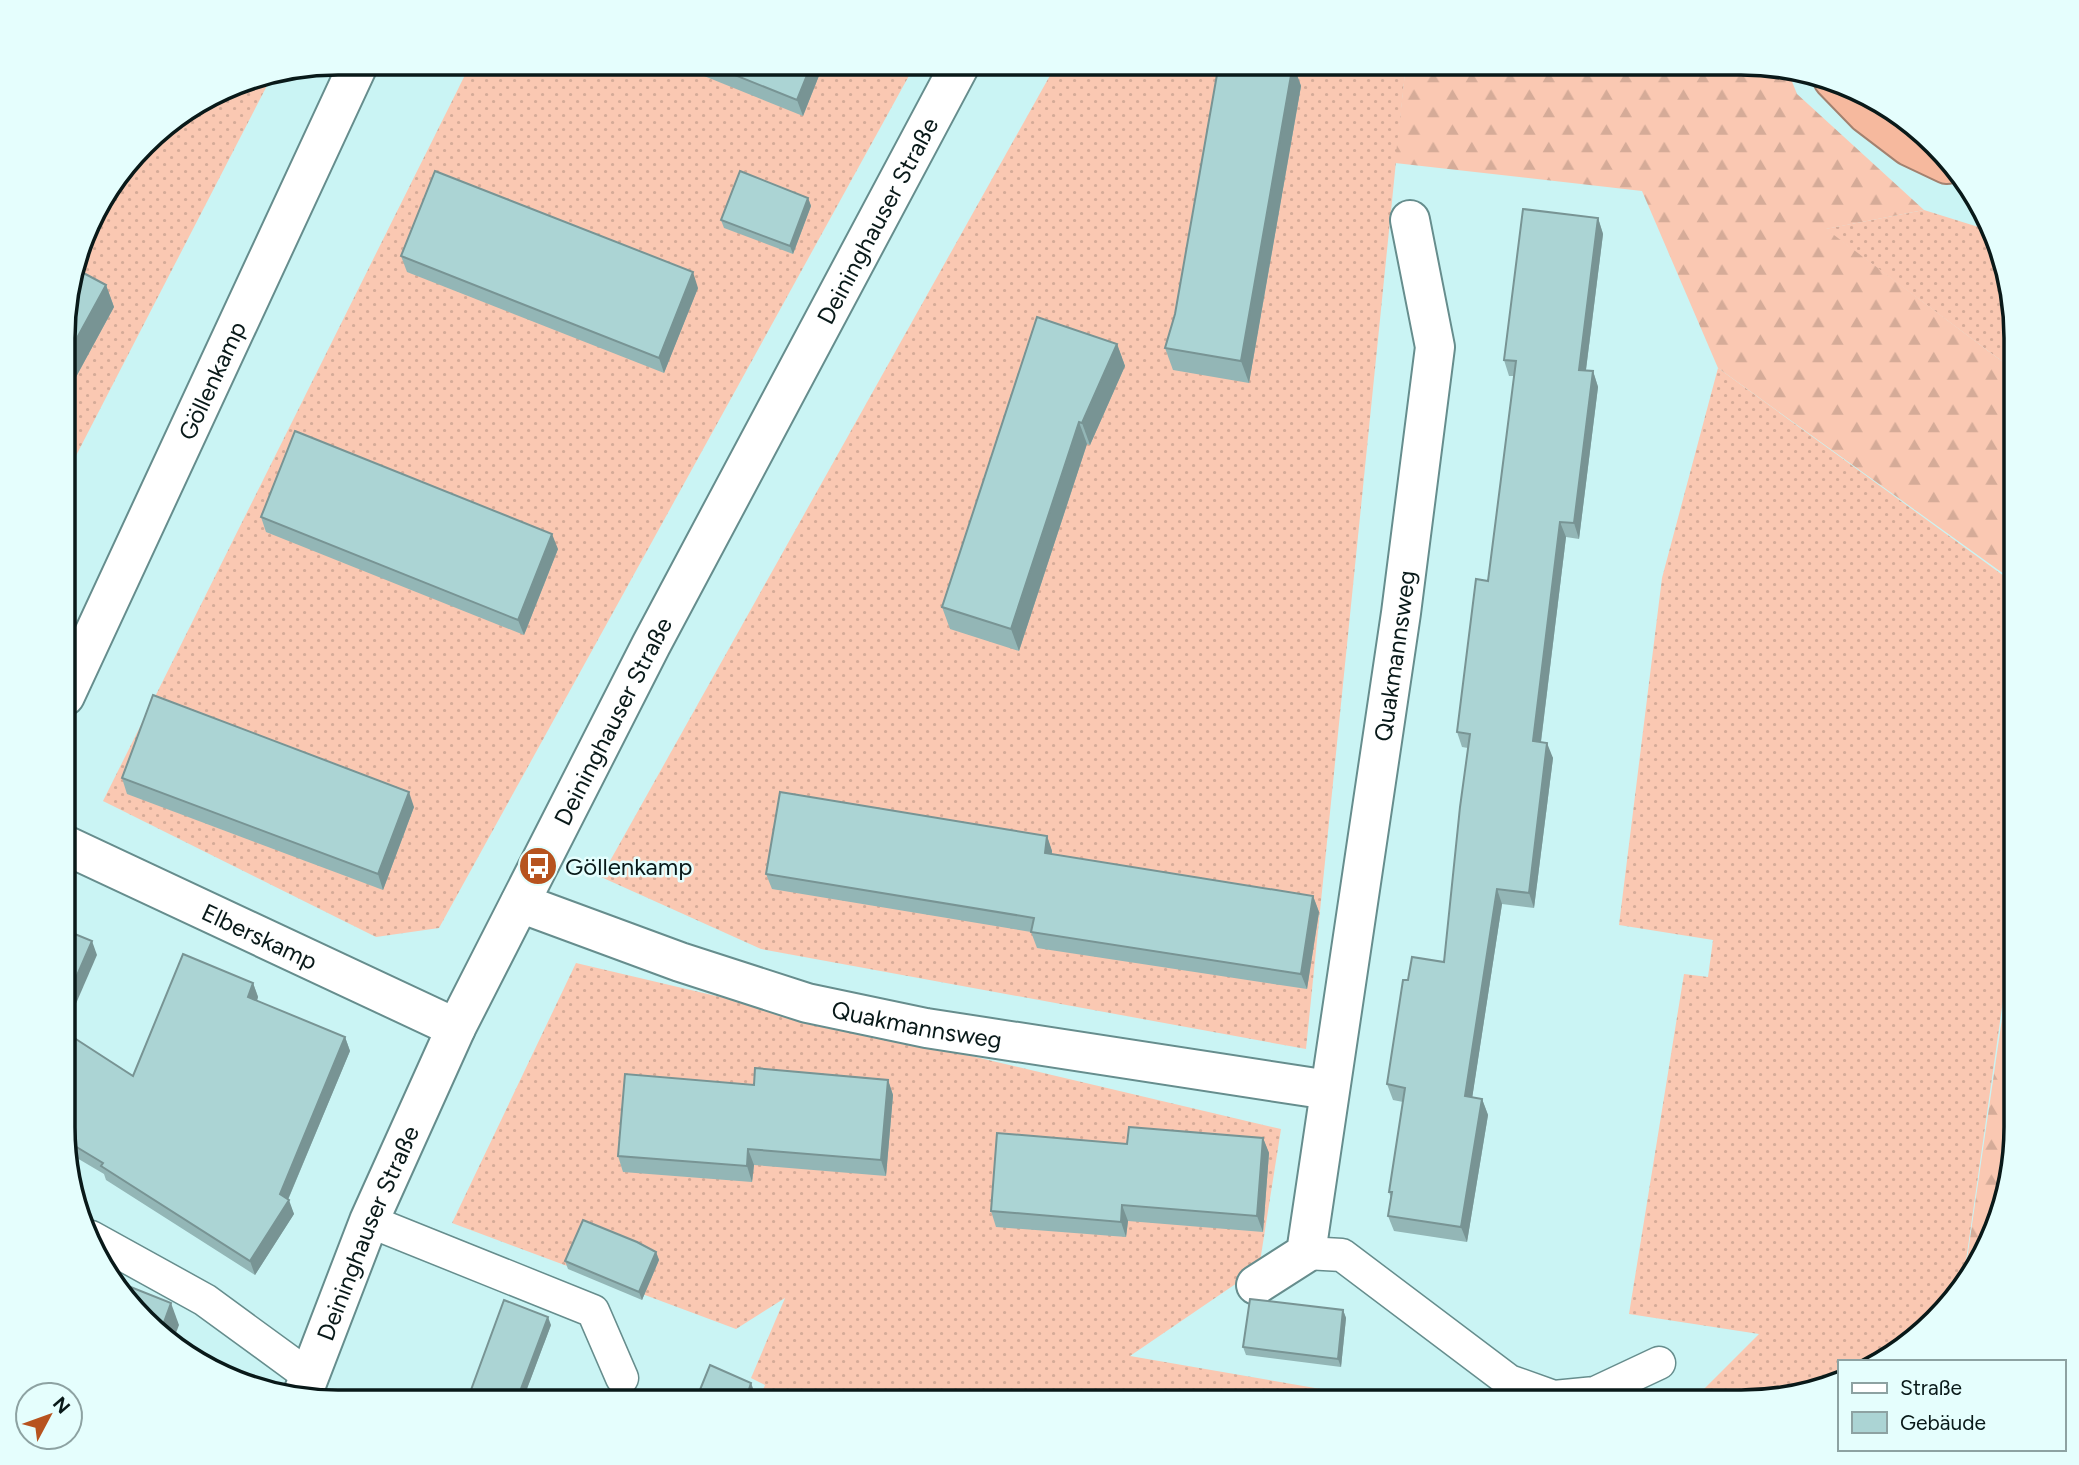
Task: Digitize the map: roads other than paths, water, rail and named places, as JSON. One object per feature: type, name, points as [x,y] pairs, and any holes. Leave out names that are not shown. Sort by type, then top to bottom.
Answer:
[{"type":"highway","points":[[1854,101],[1909,146],[1931,156]]},
{"type":"street","name":"Göllenkamp","points":[[75,674],[353,75]]},
{"type":"street","name":"Deininghauser Straße","points":[[305,1387],[369,1221],[456,1028],[651,645],[955,75]]},
{"type":"street","name":"Quakmannsweg","points":[[1307,1253],[1401,613],[1435,347],[1410,220]]},
{"type":"street","name":"Elberskamp","points":[[75,850],[456,1028]]},
{"type":"street","name":"Quakmannsweg","points":[[520,903],[680,962],[807,1003],[926,1028],[1329,1090]]},
{"type":"street","points":[[1256,1285],[1307,1253]]},
{"type":"lane","points":[[369,1221],[593,1311],[622,1378]]},
{"type":"lane","points":[[102,1243],[205,1300],[305,1387]]},
{"type":"lane","points":[[1307,1253],[1342,1255],[1509,1381],[1536,1390]]},
{"type":"lane","points":[[1601,1390],[1659,1363]]},
{"type":"place","name":"Göllenkamp","points":[[538,866]]}]
